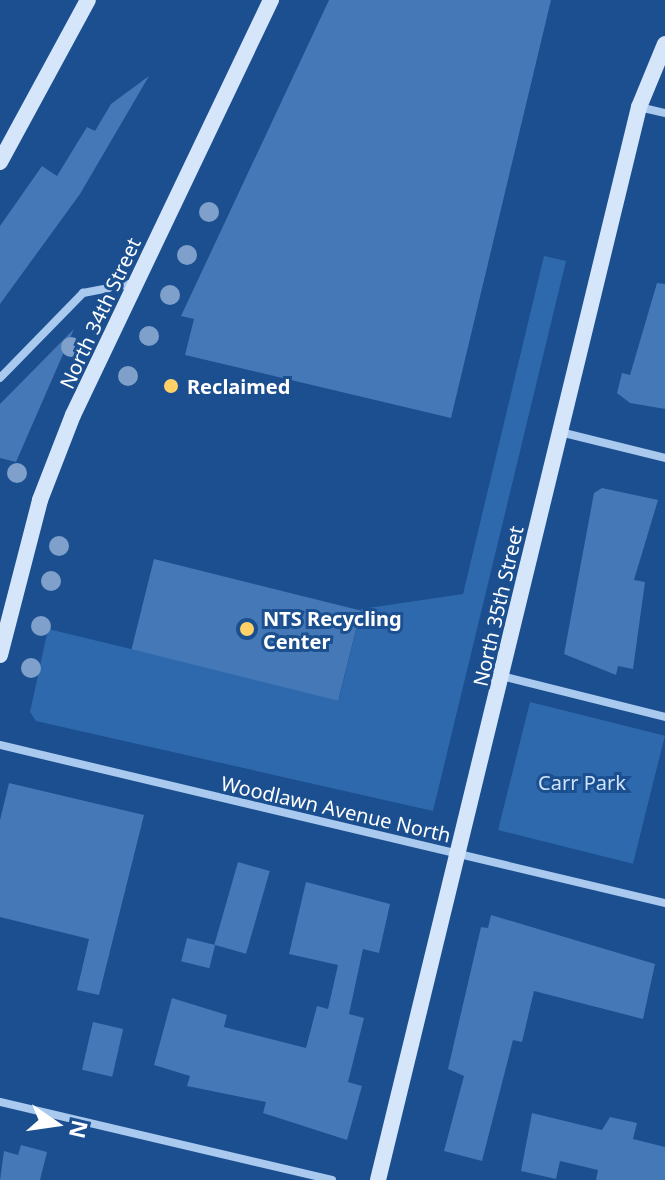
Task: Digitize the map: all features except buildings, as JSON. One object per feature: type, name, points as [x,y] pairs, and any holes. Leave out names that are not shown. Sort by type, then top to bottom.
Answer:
[{"type":"street","points":[[0,162],[88,0]]},
{"type":"street","name":"North 34th Street","points":[[0,655],[45,485],[136,283],[271,0]]},
{"type":"street","name":"North 35th Street","points":[[378,1180],[639,107],[665,44]]},
{"type":"street","points":[[639,107],[665,113]]},
{"type":"street","points":[[0,378],[83,293],[136,283]]},
{"type":"street","points":[[560,432],[665,458]]},
{"type":"street","points":[[502,676],[665,717]]},
{"type":"street","name":"Woodlawn Avenue North","points":[[0,745],[665,903]]},
{"type":"street","points":[[0,1102],[332,1180]]},
{"type":"green space","points":[[544,256],[566,261],[433,811],[36,721],[30,712],[48,629],[339,699],[361,609],[463,594]]},
{"type":"green space","name":"Carr Park","points":[[530,702],[665,736],[633,864],[498,830]]},
{"type":"place","name":"Reclaimed","points":[[171,386]]},
{"type":"place","name":"NTS Recycling Center","points":[[247,629]]}]
